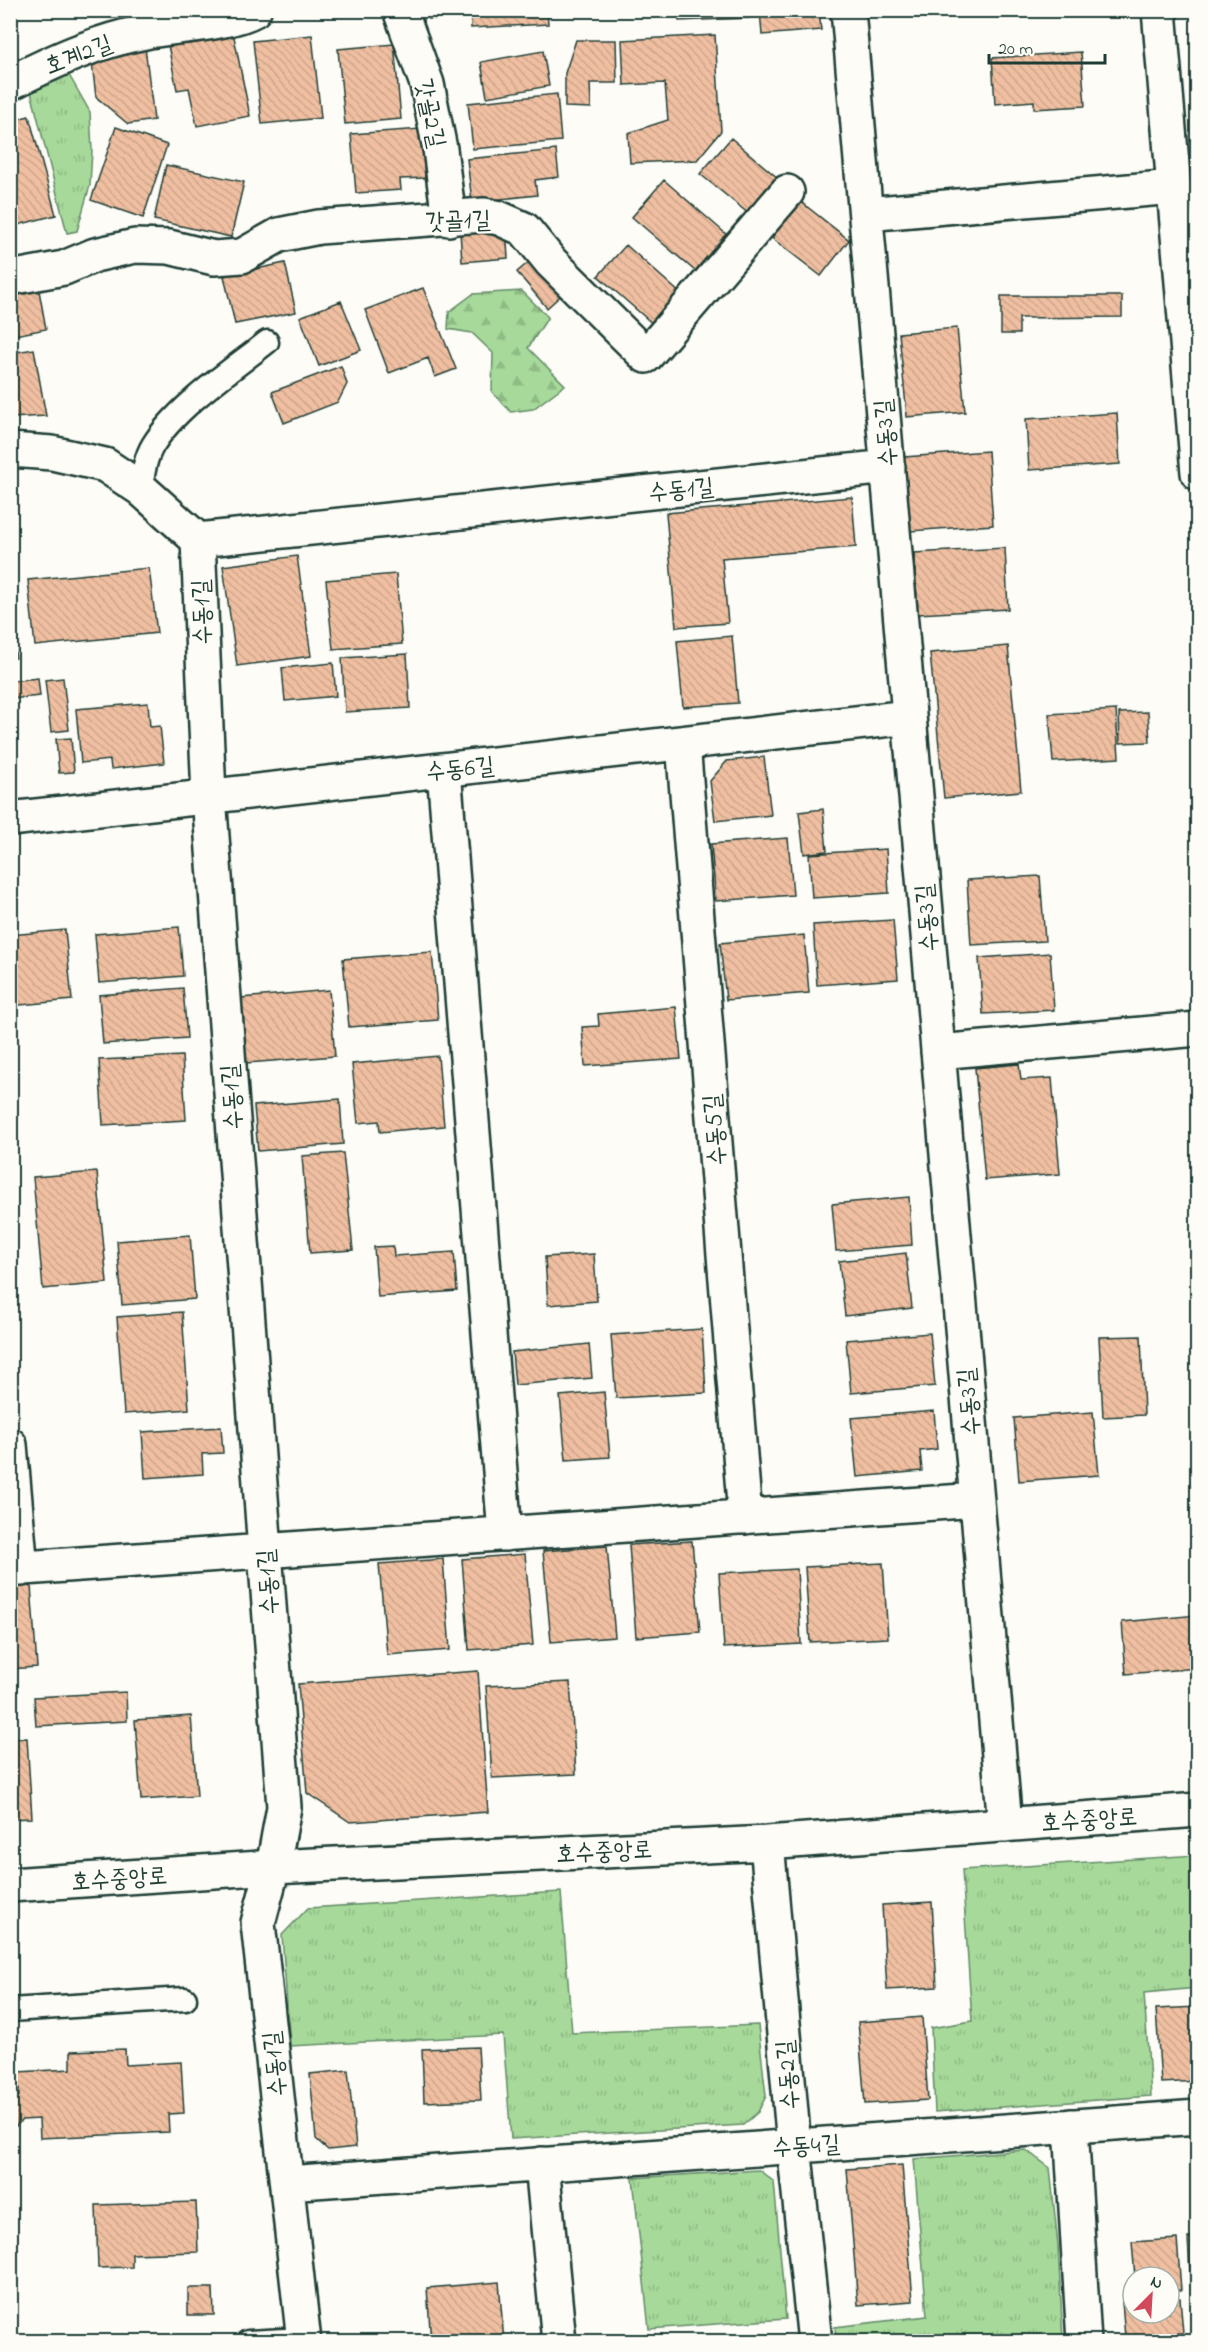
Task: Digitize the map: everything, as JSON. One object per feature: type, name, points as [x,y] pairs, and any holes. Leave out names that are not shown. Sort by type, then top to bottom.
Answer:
[{"type":"street","name":"호계2길","points":[[10,83],[89,46],[142,32],[206,22],[254,10]]},
{"type":"street","name":"갓골2길","points":[[400,10],[428,84],[440,148],[449,219]]},
{"type":"street","name":"수동3길","points":[[848,10],[1005,1825]]},
{"type":"street","points":[[1159,10],[1197,473]]},
{"type":"street","points":[[866,214],[1174,187]]},
{"type":"street","name":"갓골1길","points":[[10,278],[64,268],[95,255],[135,246],[169,247],[214,258],[242,256],[279,235],[319,227],[484,215],[506,220],[524,229],[551,262],[646,356],[787,192]]},
{"type":"street","points":[[10,450],[52,453],[105,465],[141,489],[198,540]]},
{"type":"street","name":"수동1길","points":[[304,2340],[258,1923],[273,1867],[284,1807],[209,796],[198,540],[888,467]]},
{"type":"street","name":"수동6길","points":[[10,819],[909,717]]},
{"type":"street","name":"수동5길","points":[[683,743],[745,1517]]},
{"type":"street","points":[[444,770],[505,1534]]},
{"type":"street","points":[[938,1052],[1197,1029]]},
{"type":"street","points":[[10,1445],[16,1569],[977,1500]]},
{"type":"street","name":"호수중앙로","points":[[10,1885],[273,1867],[767,1843],[1197,1810]]},
{"type":"street","name":"수동2길","points":[[767,1843],[794,2146],[815,2342]]},
{"type":"street","name":"수동4길","points":[[287,2183],[1197,2117]]},
{"type":"street","points":[[1071,2126],[1084,2342]]},
{"type":"street","points":[[542,2164],[560,2342]]},
{"type":"lane","points":[[141,489],[144,467],[153,445],[178,415],[267,342]]},
{"type":"lane","points":[[10,2010],[185,1999]]},
{"type":"lane","points":[[248,2342],[304,2340]]},
{"type":"green space","points":[[69,75],[90,112],[92,150],[90,185],[77,231],[67,233],[30,88]]},
{"type":"green space","points":[[522,291],[548,317],[528,348],[565,385],[533,409],[511,412],[492,392],[493,353],[472,333],[448,329],[449,312],[473,294]]},
{"type":"green space","points":[[1197,1855],[1197,1988],[1144,1993],[1151,2096],[935,2112],[931,2028],[972,2021],[962,1870]]},
{"type":"green space","points":[[561,1892],[572,2033],[758,2025],[766,2096],[758,2112],[743,2125],[511,2139],[503,2035],[290,2046],[282,1935],[308,1908]]},
{"type":"green space","points":[[1026,2150],[1050,2168],[1058,2245],[1063,2341],[836,2341],[835,2327],[927,2316],[914,2159]]},
{"type":"green space","points":[[759,2170],[774,2182],[786,2319],[649,2329],[633,2178]]},
{"type":"building","points":[[429,10],[456,10],[457,18],[429,19]]},
{"type":"building","points":[[470,10],[547,10],[548,24],[471,28]]},
{"type":"building","points":[[679,10],[749,10],[749,18],[679,21]]},
{"type":"building","points":[[760,10],[819,10],[821,30],[762,35]]},
{"type":"building","points":[[232,27],[250,116],[197,126],[189,88],[177,90],[167,40]]},
{"type":"building","points":[[312,35],[321,118],[262,124],[253,41]]},
{"type":"building","points":[[715,35],[721,131],[697,160],[630,163],[628,133],[668,120],[665,83],[624,85],[622,40]]},
{"type":"building","points":[[576,40],[616,40],[617,83],[590,83],[591,108],[565,107],[565,73]]},
{"type":"building","points":[[394,44],[401,119],[345,124],[338,49]]},
{"type":"building","points":[[145,47],[154,120],[128,124],[96,97],[91,54]]},
{"type":"building","points":[[543,51],[549,86],[487,97],[481,62]]},
{"type":"building","points":[[1081,52],[1085,106],[1034,109],[1034,101],[995,104],[992,58]]},
{"type":"building","points":[[557,94],[561,141],[473,149],[468,103]]},
{"type":"building","points":[[29,116],[56,215],[10,227],[10,121]]},
{"type":"building","points":[[116,127],[167,145],[143,218],[91,200]]},
{"type":"building","points":[[422,129],[425,178],[400,179],[401,190],[356,193],[351,134]]},
{"type":"building","points":[[731,138],[779,179],[749,214],[700,174]]},
{"type":"building","points":[[556,150],[559,177],[535,180],[537,195],[472,202],[467,159]]},
{"type":"building","points":[[166,165],[244,182],[231,237],[154,220]]},
{"type":"building","points":[[664,180],[726,234],[695,271],[632,217]]},
{"type":"building","points":[[796,198],[849,240],[821,276],[768,235]]},
{"type":"building","points":[[506,228],[508,258],[462,262],[460,231]]},
{"type":"building","points":[[626,245],[682,295],[654,325],[598,276]]},
{"type":"building","points":[[537,255],[567,290],[547,308],[517,272]]},
{"type":"building","points":[[285,263],[296,312],[235,324],[224,276]]},
{"type":"building","points":[[38,285],[46,329],[10,336],[10,290]]},
{"type":"building","points":[[423,288],[456,369],[435,377],[428,358],[389,373],[365,310]]},
{"type":"building","points":[[1001,296],[1122,296],[1122,317],[1019,318],[1019,334],[1001,334]]},
{"type":"building","points":[[341,301],[361,350],[319,366],[300,317]]},
{"type":"building","points":[[957,328],[965,412],[907,417],[899,333]]},
{"type":"building","points":[[34,349],[46,416],[10,418],[10,353]]},
{"type":"building","points":[[341,366],[347,384],[338,402],[284,423],[272,392]]},
{"type":"building","points":[[1117,413],[1120,464],[1029,470],[1026,419]]},
{"type":"building","points":[[988,451],[993,525],[910,531],[904,457]]},
{"type":"building","points":[[852,497],[856,547],[722,558],[728,623],[676,627],[666,513]]},
{"type":"building","points":[[1005,548],[1008,609],[918,614],[914,553]]},
{"type":"building","points":[[297,556],[311,656],[237,666],[223,566]]},
{"type":"building","points":[[149,568],[157,633],[35,646],[28,580]]},
{"type":"building","points":[[396,574],[402,644],[333,649],[326,580]]},
{"type":"building","points":[[10,609],[16,658],[10,659]]},
{"type":"building","points":[[732,636],[738,703],[683,707],[677,641]]},
{"type":"building","points":[[1008,646],[1021,791],[944,798],[930,653]]},
{"type":"building","points":[[407,654],[410,708],[345,712],[342,658]]},
{"type":"building","points":[[333,663],[336,696],[285,701],[282,668]]},
{"type":"building","points":[[38,678],[40,696],[10,699],[10,681]]},
{"type":"building","points":[[63,678],[69,730],[51,732],[45,680]]},
{"type":"building","points":[[148,703],[150,727],[160,726],[164,763],[111,769],[110,760],[81,763],[76,709]]},
{"type":"building","points":[[1116,710],[1119,758],[1053,762],[1049,714]]},
{"type":"building","points":[[1148,712],[1150,742],[1120,743],[1119,713]]},
{"type":"building","points":[[71,738],[74,772],[59,773],[56,739]]},
{"type":"building","points":[[764,757],[771,815],[715,821],[710,781],[727,761]]},
{"type":"building","points":[[823,809],[827,851],[804,854],[799,812]]},
{"type":"building","points":[[788,838],[793,895],[716,901],[711,844]]},
{"type":"building","points":[[886,849],[889,893],[812,898],[809,854]]},
{"type":"building","points":[[1040,876],[1045,941],[971,945],[967,880]]},
{"type":"building","points":[[893,920],[898,979],[817,985],[813,925]]},
{"type":"building","points":[[179,927],[183,976],[99,983],[95,934]]},
{"type":"building","points":[[65,930],[72,1000],[10,1006],[10,935]]},
{"type":"building","points":[[804,935],[809,993],[726,1000],[720,943]]},
{"type":"building","points":[[432,952],[438,1020],[349,1027],[343,959]]},
{"type":"building","points":[[1050,953],[1054,1010],[983,1014],[979,958]]},
{"type":"building","points":[[183,988],[187,1038],[103,1044],[99,995]]},
{"type":"building","points":[[329,990],[335,1056],[246,1063],[241,998]]},
{"type":"building","points":[[676,1007],[681,1059],[585,1066],[582,1027],[599,1026],[598,1014]]},
{"type":"building","points":[[182,1056],[186,1120],[103,1125],[99,1060]]},
{"type":"building","points":[[438,1056],[444,1126],[380,1132],[379,1121],[358,1123],[352,1064]]},
{"type":"building","points":[[1019,1064],[1021,1080],[1052,1078],[1060,1174],[985,1180],[975,1068]]},
{"type":"building","points":[[340,1099],[343,1144],[258,1151],[254,1106]]},
{"type":"building","points":[[343,1153],[353,1250],[310,1253],[302,1156]]},
{"type":"building","points":[[97,1172],[107,1283],[43,1289],[33,1177]]},
{"type":"building","points":[[909,1197],[912,1245],[836,1251],[832,1204]]},
{"type":"building","points":[[190,1235],[195,1299],[122,1305],[117,1241]]},
{"type":"building","points":[[393,1246],[394,1256],[454,1252],[457,1291],[378,1297],[374,1247]]},
{"type":"building","points":[[906,1253],[912,1308],[845,1316],[839,1261]]},
{"type":"building","points":[[594,1254],[597,1301],[548,1305],[545,1257]]},
{"type":"building","points":[[182,1312],[189,1409],[124,1414],[117,1317]]},
{"type":"building","points":[[702,1329],[706,1393],[616,1398],[611,1335]]},
{"type":"building","points":[[930,1333],[935,1386],[851,1393],[846,1340]]},
{"type":"building","points":[[1141,1336],[1144,1415],[1103,1417],[1099,1337]]},
{"type":"building","points":[[589,1344],[592,1378],[515,1385],[512,1352]]},
{"type":"building","points":[[604,1392],[610,1457],[566,1460],[560,1396]]},
{"type":"building","points":[[934,1411],[937,1449],[920,1451],[922,1471],[857,1477],[851,1418]]},
{"type":"building","points":[[1093,1412],[1099,1475],[1019,1481],[1014,1418]]},
{"type":"building","points":[[221,1427],[223,1453],[202,1454],[203,1474],[145,1478],[142,1432]]},
{"type":"building","points":[[692,1541],[700,1632],[636,1637],[629,1545]]},
{"type":"building","points":[[607,1546],[615,1637],[551,1642],[543,1551]]},
{"type":"building","points":[[525,1554],[533,1645],[469,1650],[462,1559]]},
{"type":"building","points":[[443,1559],[450,1650],[387,1655],[379,1564]]},
{"type":"building","points":[[883,1563],[888,1638],[810,1642],[805,1567]]},
{"type":"building","points":[[797,1569],[801,1644],[724,1648],[719,1573]]},
{"type":"building","points":[[31,1586],[37,1667],[10,1669],[10,1588]]},
{"type":"building","points":[[1198,1615],[1198,1668],[1126,1674],[1122,1622]]},
{"type":"building","points":[[478,1671],[488,1812],[350,1822],[307,1793],[298,1684]]},
{"type":"building","points":[[570,1682],[576,1774],[492,1778],[486,1686]]},
{"type":"building","points":[[126,1692],[127,1721],[36,1726],[34,1697]]},
{"type":"building","points":[[191,1716],[197,1796],[141,1800],[135,1720]]},
{"type":"building","points":[[27,1738],[32,1818],[10,1819],[10,1739]]},
{"type":"building","points":[[932,1902],[937,1987],[887,1990],[882,1905]]},
{"type":"building","points":[[1198,2007],[1198,2081],[1161,2083],[1156,2009]]},
{"type":"building","points":[[922,2017],[928,2100],[865,2104],[858,2022]]},
{"type":"building","points":[[478,2047],[481,2100],[424,2102],[422,2049]]},
{"type":"building","points":[[125,2049],[126,2065],[181,2062],[184,2113],[168,2114],[169,2132],[40,2138],[39,2119],[22,2120],[10,2132],[10,2097],[19,2096],[18,2072],[71,2069],[71,2051]]},
{"type":"building","points":[[348,2070],[356,2147],[328,2150],[316,2139],[310,2074]]},
{"type":"building","points":[[902,2165],[913,2301],[858,2305],[847,2169]]},
{"type":"building","points":[[196,2202],[198,2252],[132,2254],[132,2267],[98,2268],[96,2205]]},
{"type":"building","points":[[1198,2237],[1198,2288],[1191,2289],[1188,2238]]},
{"type":"building","points":[[1177,2239],[1179,2265],[1134,2265],[1132,2242]]},
{"type":"building","points":[[499,2282],[504,2342],[431,2342],[427,2288]]},
{"type":"building","points":[[188,2288],[213,2288],[214,2315],[188,2315]]},
{"type":"building","points":[[1181,2310],[1183,2333],[1125,2337],[1124,2325],[1181,2325]]},
{"type":"building","points":[[785,2335],[785,2342],[696,2342],[696,2340]]}]
